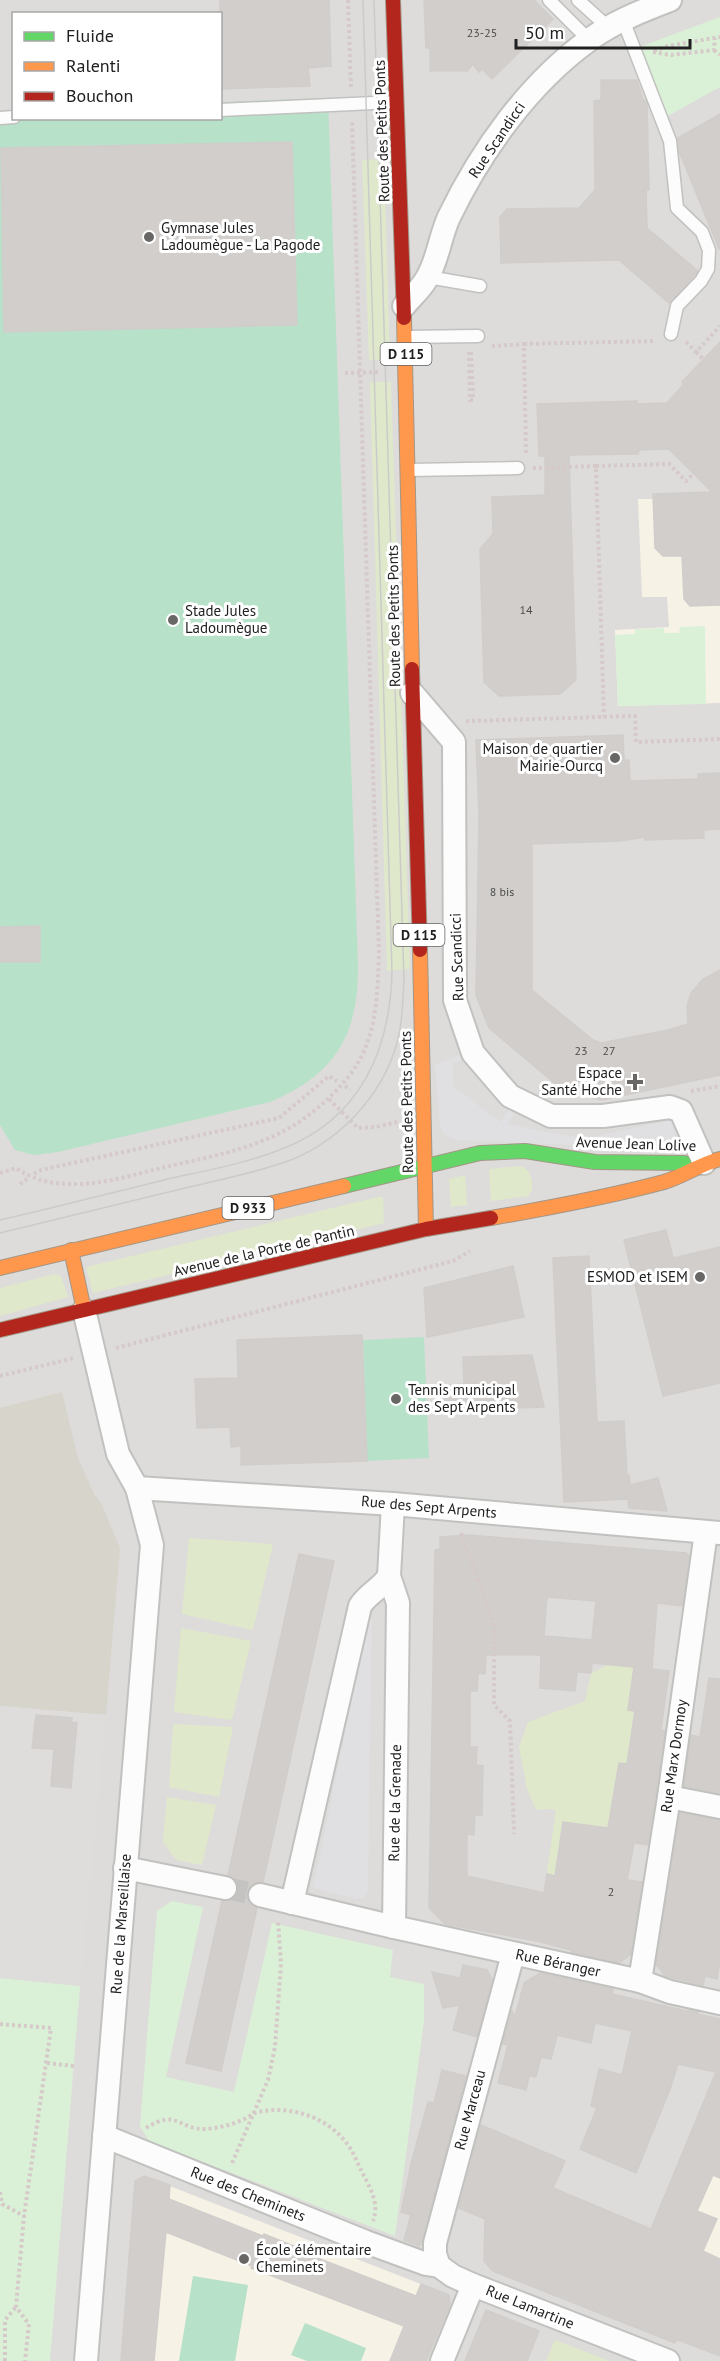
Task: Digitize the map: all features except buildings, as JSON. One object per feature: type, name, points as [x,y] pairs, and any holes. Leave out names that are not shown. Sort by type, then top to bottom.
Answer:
[{"type":"main road","name":"Route des Petits Ponts","points":[[393,1],[405,338],[426,1229]]},
{"type":"main road","name":"Avenue Jean Lolive","points":[[425,1165],[480,1153],[525,1150],[595,1162],[712,1161]]},
{"type":"main road","name":"Avenue Jean Lolive","points":[[472,1220],[548,1208],[667,1181],[712,1161]]},
{"type":"main road","name":"D 933","points":[[0,1268],[425,1165]]},
{"type":"main road","name":"Avenue de la Porte de Pantin","points":[[0,1330],[472,1220]]},
{"type":"main road","points":[[71,1250],[84,1310]]},
{"type":"street","name":"Rue Scandicci","points":[[404,306],[428,277],[448,218],[481,161],[518,106],[553,70],[589,40],[616,24],[670,0]]},
{"type":"street","name":"Rue Scandicci","points":[[412,693],[454,742],[455,1000],[473,1053],[510,1096],[551,1116],[603,1116],[670,1107],[681,1111],[712,1161]]},
{"type":"street","name":"Rue de la Marseillaise","points":[[84,1310],[118,1454],[137,1488],[152,1545],[86,2361]]},
{"type":"street","name":"Rue des Sept Arpents","points":[[137,1488],[393,1504],[713,1532]]},
{"type":"street","name":"Rue de la Grenade","points":[[393,1504],[390,1576],[398,1604],[394,1927]]},
{"type":"street","name":"Rue Marx Dormoy","points":[[640,1981],[713,1532]]},
{"type":"street","points":[[285,1910],[360,1606],[370,1594],[382,1587],[390,1576]]},
{"type":"street","points":[[669,1797],[720,1807]]},
{"type":"street","points":[[125,1868],[225,1888]]},
{"type":"street","points":[[260,1895],[285,1910],[394,1927]]},
{"type":"street","name":"Rue Béranger","points":[[394,1927],[640,1981],[670,1992],[720,2003]]},
{"type":"street","name":"Rue Marceau","points":[[439,2266],[435,2254],[435,2243],[513,1954]]},
{"type":"street","name":"Rue des Cheminets","points":[[104,2136],[393,2251]]},
{"type":"street","name":"Rue Lamartine","points":[[393,2251],[426,2265],[439,2266],[453,2276],[473,2285],[668,2361]]},
{"type":"street","points":[[442,2361],[473,2285]]},
{"type":"lane","points":[[549,0],[589,40]]},
{"type":"lane","points":[[578,0],[616,24],[670,141],[677,208],[702,232],[709,250],[708,269],[701,281],[678,306],[672,331]]},
{"type":"lane","points":[[222,110],[397,102]]},
{"type":"lane","points":[[428,277],[480,286]]},
{"type":"lane","points":[[405,338],[475,341]]},
{"type":"lane","points":[[408,470],[522,468]]},
{"type":"path","name":"Route des Petits Ponts","points":[[348,0],[351,92]]},
{"type":"path","points":[[714,50],[717,37]]},
{"type":"path","points":[[647,54],[668,46],[717,37]]},
{"type":"path","points":[[714,44],[720,44]]},
{"type":"path","points":[[652,52],[671,55],[714,50],[720,55]]},
{"type":"path","name":"Route des Petits Ponts","points":[[0,1173],[16,1168],[30,1178],[46,1182],[73,1184],[107,1181],[263,1141],[291,1127],[329,1099],[361,1058],[369,1036],[377,1011],[379,955],[352,116]]},
{"type":"path","points":[[696,352],[720,326]]},
{"type":"path","points":[[475,341],[524,344],[666,340],[672,331],[703,359]]},
{"type":"path","points":[[475,341],[473,400],[470,400],[475,341]]},
{"type":"path","points":[[524,344],[526,457]]},
{"type":"path","points":[[345,373],[385,372]]},
{"type":"path","points":[[522,468],[669,464],[686,481],[694,473]]},
{"type":"path","points":[[596,466],[604,717]]},
{"type":"path","points":[[465,721],[635,716],[636,742],[720,739]]},
{"type":"path","points":[[34,1174],[40,1170],[279,1118],[329,1076],[337,1081]]},
{"type":"path","points":[[345,1086],[350,1090]]},
{"type":"path","points":[[687,1091],[720,1086]]},
{"type":"path","points":[[20,1184],[27,1179]]},
{"type":"path","points":[[108,1350],[453,1261],[473,1248]]},
{"type":"path","points":[[0,1376],[77,1357]]},
{"type":"path","points":[[454,1527],[461,1533],[494,1624],[494,1705],[510,1721],[514,1834]]},
{"type":"path","points":[[231,2166],[268,2080],[275,2047],[285,1910]]},
{"type":"path","points":[[0,2024],[51,2028],[24,2216],[16,2307],[5,2320],[5,2361]]},
{"type":"path","points":[[47,2063],[74,2066]]},
{"type":"path","points":[[142,2130],[152,2124],[172,2118],[200,2129],[243,2120],[255,2112],[274,2110],[304,2113],[335,2130],[348,2145],[373,2194],[376,2215],[372,2225]]},
{"type":"path","points":[[0,2192],[2,2204],[24,2216]]},
{"type":"path","points":[[16,2307],[29,2324],[25,2361]]},
{"type":"shaded area","points":[[0,0],[720,0],[720,2361],[0,2361]]},
{"type":"shaded area","points":[[707,491],[720,504],[720,703],[618,706],[615,630],[669,627],[667,597],[642,597],[638,499],[653,499],[658,494],[680,493],[694,505]]},
{"type":"shaded area","points":[[460,1055],[462,1060],[453,1063],[453,1086],[500,1122],[510,1109],[515,1113],[507,1124],[583,1139],[671,1120],[676,1138],[619,1147],[455,1140],[443,1133],[440,1127],[435,1065]]},
{"type":"shaded area","points":[[62,1392],[78,1458],[94,1494],[102,1505],[120,1548],[106,1715],[0,1706],[0,1408]]},
{"type":"shaded area","points":[[372,1619],[368,1890],[364,1897],[356,1899],[313,1888],[368,1621]]},
{"type":"shaded area","points":[[0,1706],[106,1715],[80,1986],[0,1978]]},
{"type":"shaded area","points":[[720,2158],[720,2259],[684,2243]]},
{"type":"shaded area","name":"École élémentaire Cheminets","points":[[144,2176],[449,2295],[450,2305],[426,2361],[121,2361],[135,2181]]},
{"type":"green space","points":[[720,17],[720,87],[666,117],[637,48]]},
{"type":"green space","name":"Stade Jules Ladoumègue","points":[[328,98],[358,964],[354,1012],[339,1050],[327,1065],[311,1079],[270,1102],[58,1152],[34,1155],[15,1150],[0,1125],[0,111],[12,110],[12,120],[222,120],[222,102]]},
{"type":"green space","points":[[384,159],[390,360],[369,360],[362,160]]},
{"type":"green space","points":[[370,382],[391,382],[410,969],[387,971]]},
{"type":"green space","points":[[705,626],[706,704],[618,706],[615,635],[635,634],[635,629],[664,628],[664,633],[679,633],[680,627]]},
{"type":"green space","points":[[521,1166],[527,1170],[532,1180],[531,1192],[528,1196],[491,1201],[489,1169]]},
{"type":"green space","points":[[465,1175],[467,1205],[451,1207],[449,1179]]},
{"type":"green space","points":[[383,1197],[384,1223],[93,1293],[86,1267]]},
{"type":"green space","points":[[55,1274],[61,1276],[68,1297],[0,1316],[0,1288]]},
{"type":"green space","name":"Tennis municipal des Sept Arpents","points":[[424,1337],[429,1458],[367,1461],[363,1340]]},
{"type":"green space","points":[[189,1538],[273,1544],[253,1630],[182,1614]]},
{"type":"green space","points":[[181,1628],[251,1641],[232,1720],[174,1712]]},
{"type":"green space","points":[[608,1665],[640,1667],[627,1764],[619,1763],[597,1903],[572,1900],[565,1949],[537,1941],[556,1810],[536,1810],[527,1789],[519,1747],[528,1722],[585,1701],[591,1673]]},
{"type":"green space","points":[[173,1724],[233,1727],[219,1797],[169,1787]]},
{"type":"green space","points":[[167,1797],[216,1805],[202,1865],[176,1860],[163,1842]]},
{"type":"green space","points":[[172,1901],[203,1907],[166,2077],[234,2092],[272,1923],[393,1950],[390,1977],[424,1984],[424,2021],[395,2236],[149,2141],[140,2126],[157,1911]]},
{"type":"green space","points":[[0,1978],[80,1986],[50,2361],[0,2361]]},
{"type":"green space","points":[[193,2276],[248,2285],[235,2361],[179,2361]]},
{"type":"green space","points":[[305,2323],[366,2348],[361,2361],[307,2361],[291,2355]]},
{"type":"green space","points":[[555,2340],[610,2361],[546,2361]]},
{"type":"tunnel","points":[[225,1888],[260,1895]]},
{"type":"tram line","points":[[0,1220],[242,1162],[282,1149],[309,1136],[332,1120],[351,1101],[366,1079],[385,1029],[392,972],[363,0]]},
{"type":"tram line","points":[[0,1233],[237,1176],[291,1160],[311,1150],[347,1124],[375,1090],[395,1050],[401,1023],[404,979],[374,0]]},
{"type":"traffic: fast","points":[[344,1186],[480,1153],[525,1151],[595,1162],[684,1163]]},
{"type":"traffic: slow","points":[[404,318],[412,669]]},
{"type":"traffic: slow","points":[[420,950],[426,1229]]},
{"type":"traffic: slow","points":[[491,1218],[622,1193],[664,1182],[720,1159]]},
{"type":"traffic: slow","points":[[0,1268],[344,1186]]},
{"type":"traffic: slow","points":[[71,1250],[84,1310]]},
{"type":"traffic: jam","points":[[393,0],[404,318]]},
{"type":"traffic: jam","points":[[412,669],[420,950]]},
{"type":"traffic: jam","points":[[0,1330],[426,1229],[491,1218]]},
{"type":"place","name":"Gymnase Jules Ladoumègue - La Pagode","points":[[149,237]]},
{"type":"place","name":"Stade Jules Ladoumègue","points":[[173,620]]},
{"type":"place","name":"Maison de quartier Mairie-Ourcq","points":[[615,758]]},
{"type":"place","name":"Espace Santé Hoche","points":[[635,1082]]},
{"type":"place","name":"ESMOD et ISEM","points":[[700,1277]]},
{"type":"place","name":"Tennis municipal des Sept Arpents","points":[[396,1399]]},
{"type":"place","name":"École élémentaire Cheminets","points":[[244,2259]]}]
